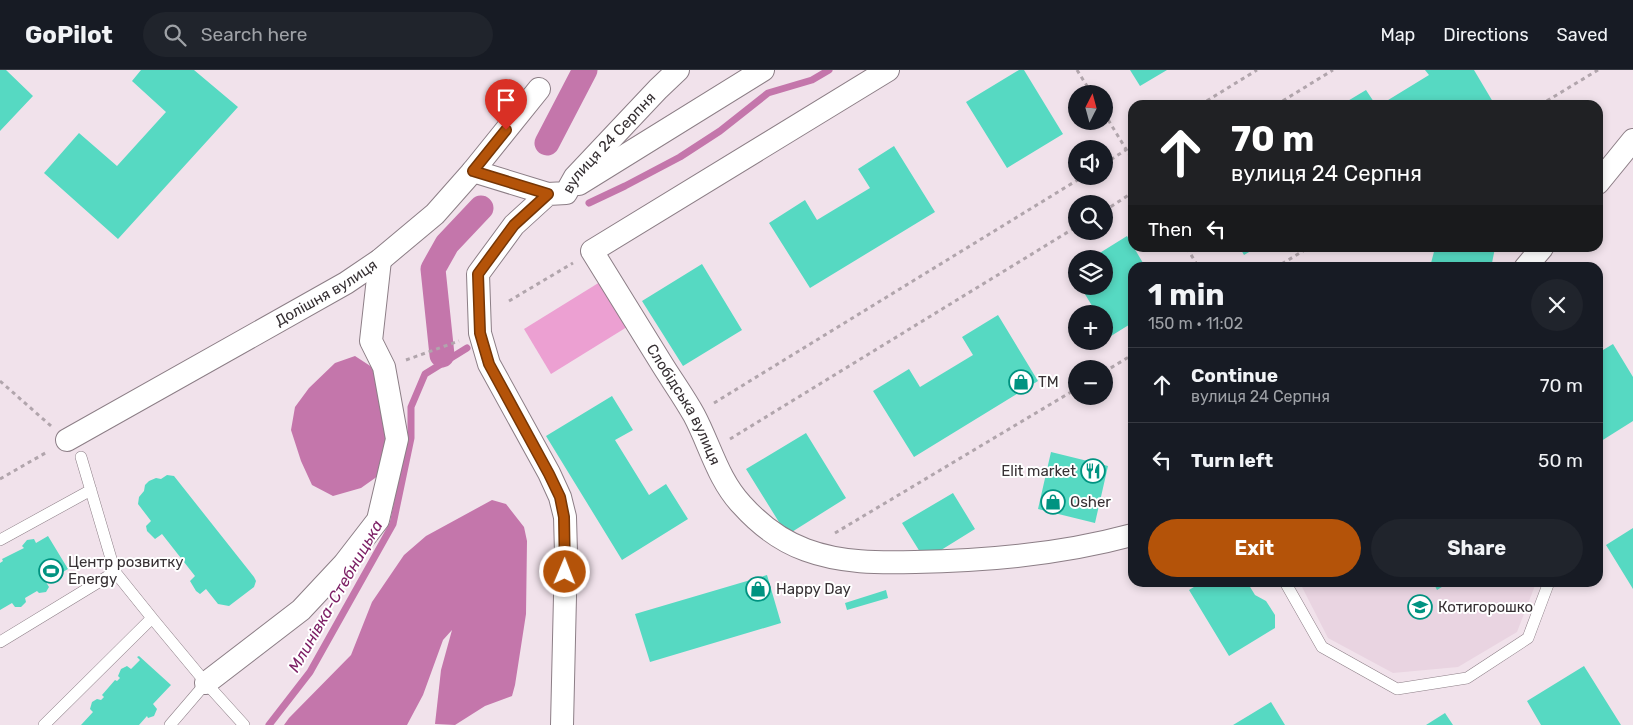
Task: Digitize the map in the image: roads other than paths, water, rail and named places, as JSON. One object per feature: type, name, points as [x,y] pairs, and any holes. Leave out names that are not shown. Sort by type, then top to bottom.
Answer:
[{"type":"street","name":"вулиця 24 Серпня","points":[[562,725],[566,553],[564,517],[560,497],[549,474],[489,364],[480,333],[478,274],[514,225],[575,177],[678,70]]},
{"type":"street","points":[[473,171],[557,193],[763,70]]},
{"type":"street","name":"Слобідська вулиця","points":[[888,70],[592,251],[694,415],[725,482],[740,504],[759,523],[781,538],[806,550],[830,557],[884,562],[939,562],[1040,553],[1100,544],[1128,536]]},
{"type":"street","name":"Долішня вулиця","points":[[66,440],[346,283],[380,260],[435,214],[473,171],[539,89]]},
{"type":"street","points":[[1603,177],[1633,140]]},
{"type":"street","points":[[1530,262],[1539,252]]},
{"type":"street","points":[[206,683],[301,610],[344,564],[378,520],[397,439],[384,366],[371,341],[380,260]]},
{"type":"lane","points":[[81,457],[115,572],[206,683],[244,725]]},
{"type":"lane","points":[[0,540],[91,490]]},
{"type":"lane","points":[[0,642],[115,572]]},
{"type":"lane","points":[[1288,587],[1322,647],[1397,689],[1467,678],[1528,638],[1547,587]]},
{"type":"lane","points":[[44,725],[152,618]]},
{"type":"lane","points":[[170,725],[206,683]]},
{"type":"waterway","points":[[547,143],[585,70]]},
{"type":"waterway","name":"Млинівка-Стебницька","points":[[589,203],[680,157],[720,131],[768,93],[812,80],[829,70]]},
{"type":"waterway","points":[[442,355],[433,269],[447,244],[481,208]]},
{"type":"waterway","name":"Млинівка-Стебницька","points":[[269,725],[310,672],[393,524],[411,438],[411,407],[425,374],[467,348]]},
{"type":"place","name":"TM","points":[[1021,382]]},
{"type":"place","name":"Elit market","points":[[1093,471]]},
{"type":"place","name":"Osher","points":[[1053,502]]},
{"type":"place","name":"Центр розвитку Energy","points":[[51,571]]},
{"type":"place","name":"Happy Day","points":[[758,589]]},
{"type":"place","name":"Котигорошко","points":[[1420,607]]}]
